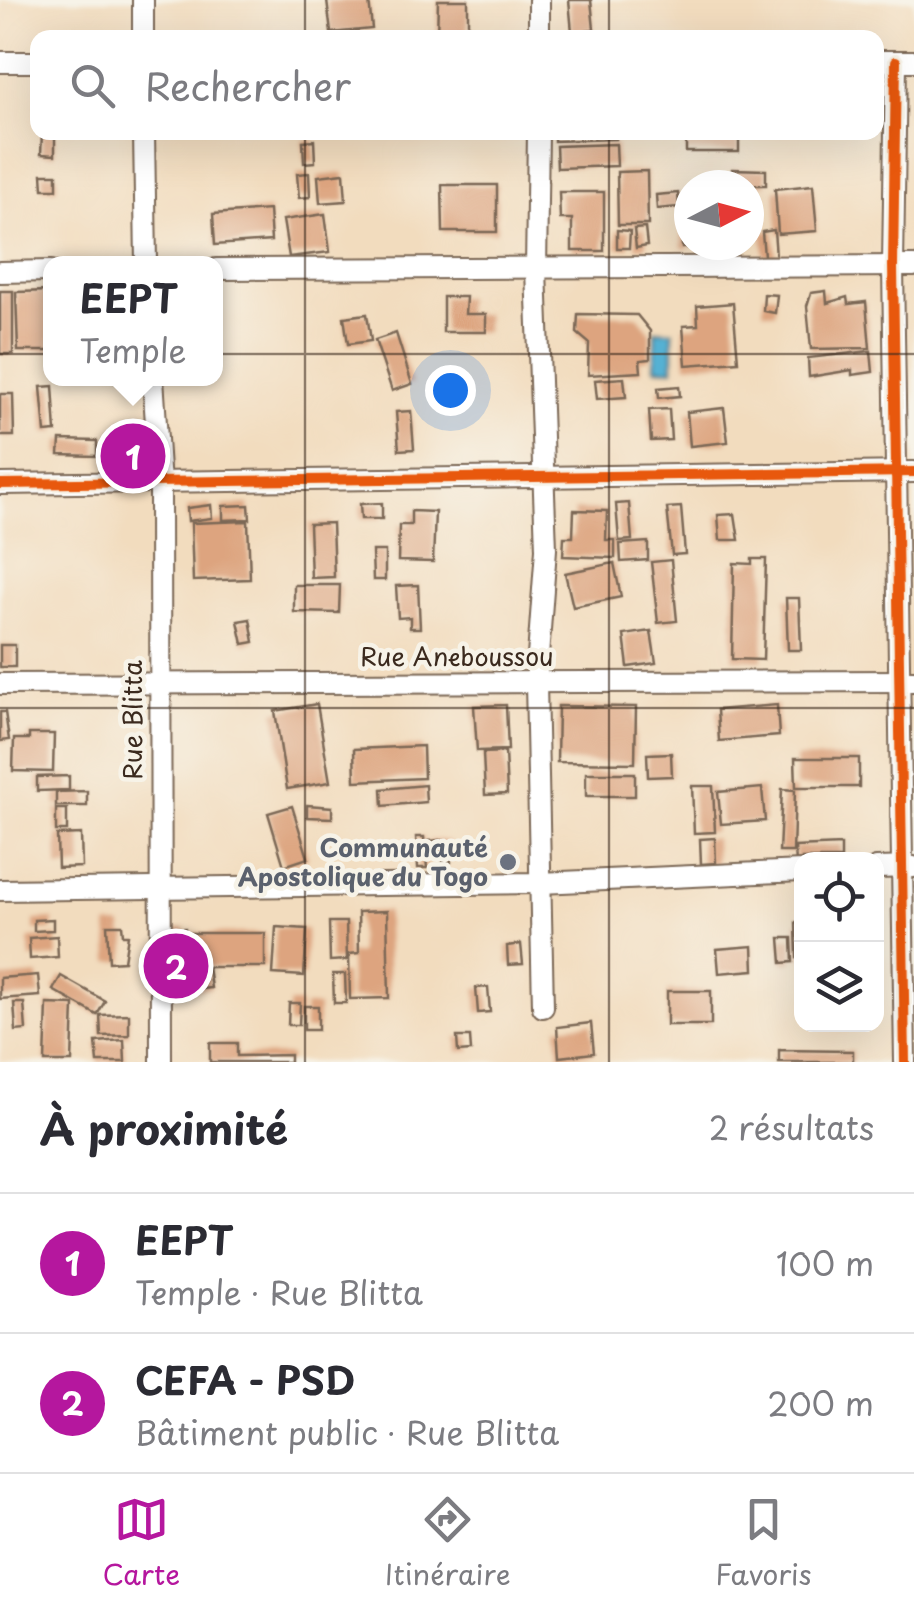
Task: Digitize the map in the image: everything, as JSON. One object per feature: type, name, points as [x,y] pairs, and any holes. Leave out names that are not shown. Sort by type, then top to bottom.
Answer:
[{"type":"street","points":[[143,0],[143,30]]},
{"type":"street","points":[[539,0],[540,30]]},
{"type":"street","points":[[895,61],[904,266],[905,1062]]},
{"type":"street","points":[[0,62],[30,62]]},
{"type":"street","points":[[144,140],[146,256]]},
{"type":"street","points":[[538,140],[536,269],[546,579],[536,683],[543,1006]]},
{"type":"street","points":[[223,269],[904,266]]},
{"type":"street","points":[[0,272],[43,271]]},
{"type":"street","name":"Rue Blitta","points":[[154,386],[160,485],[158,889],[162,1062]]},
{"type":"street","points":[[0,484],[541,480],[906,472]]},
{"type":"street","name":"Rue Aneboussou","points":[[0,684],[906,681]]},
{"type":"street","points":[[0,890],[540,884],[794,872]]},
{"type":"water","points":[[655,330],[673,331],[673,369],[655,368]]},
{"type":"building","points":[[369,0],[372,29],[331,30],[327,1]]},
{"type":"building","points":[[438,0],[468,0],[468,30],[437,30]]},
{"type":"building","points":[[569,0],[591,0],[594,29],[572,30]]},
{"type":"building","points":[[42,140],[55,140],[55,155],[41,154]]},
{"type":"building","points":[[314,140],[315,162],[304,163],[303,141]]},
{"type":"building","points":[[686,140],[739,140],[739,152],[686,152]]},
{"type":"building","points":[[616,144],[617,166],[557,168],[556,146]]},
{"type":"building","points":[[647,171],[648,225],[618,225],[617,172]]},
{"type":"building","points":[[309,173],[310,197],[299,198],[297,174]]},
{"type":"building","points":[[344,173],[346,201],[320,203],[318,176]]},
{"type":"building","points":[[42,174],[57,174],[57,189],[43,189]]},
{"type":"building","points":[[442,185],[497,185],[497,232],[443,232]]},
{"type":"building","points":[[813,185],[817,231],[778,234],[775,189]]},
{"type":"building","points":[[559,192],[604,192],[604,251],[572,251],[572,219],[560,219]]},
{"type":"building","points":[[674,193],[674,207],[657,209],[656,195]]},
{"type":"building","points":[[269,210],[271,241],[215,245],[213,214]]},
{"type":"building","points":[[325,214],[330,252],[289,257],[283,220]]},
{"type":"building","points":[[645,228],[647,246],[636,248],[634,229]]},
{"type":"building","points":[[617,230],[630,231],[629,248],[617,248]]},
{"type":"building","points":[[774,230],[776,256],[764,256],[764,232]]},
{"type":"building","points":[[0,291],[13,291],[13,354],[0,354]]},
{"type":"building","points":[[43,291],[43,351],[18,351],[16,292]]},
{"type":"building","points":[[826,291],[827,303],[847,297],[848,304],[866,302],[870,348],[811,349],[807,306],[811,293]]},
{"type":"building","points":[[764,294],[777,295],[775,313],[763,311]]},
{"type":"building","points":[[443,297],[466,297],[465,314],[486,314],[486,332],[443,332]]},
{"type":"building","points":[[733,303],[738,361],[686,365],[683,326],[698,325],[697,306]]},
{"type":"building","points":[[367,314],[371,341],[348,344],[344,317]]},
{"type":"building","points":[[578,314],[637,315],[650,331],[650,359],[640,360],[641,372],[588,375],[589,343],[577,333]]},
{"type":"building","points":[[396,333],[412,384],[392,391],[375,340]]},
{"type":"building","points":[[871,351],[873,372],[852,375],[852,370],[809,377],[808,358]]},
{"type":"building","points":[[624,378],[626,397],[597,399],[595,380]]},
{"type":"building","points":[[53,386],[56,432],[45,433],[41,387]]},
{"type":"building","points":[[679,386],[680,396],[659,398],[658,388]]},
{"type":"building","points":[[0,394],[13,394],[14,436],[0,436]]},
{"type":"building","points":[[724,408],[728,442],[690,446],[687,412]]},
{"type":"building","points":[[669,409],[671,440],[651,441],[649,410]]},
{"type":"building","points":[[411,411],[414,449],[399,450],[396,412]]},
{"type":"building","points":[[60,440],[97,441],[97,456],[59,455]]},
{"type":"building","points":[[382,503],[382,519],[361,519],[360,504]]},
{"type":"building","points":[[629,503],[632,540],[619,541],[616,504]]},
{"type":"building","points":[[211,505],[212,518],[188,521],[187,508]]},
{"type":"building","points":[[249,505],[250,519],[223,520],[223,506]]},
{"type":"building","points":[[681,507],[685,554],[672,555],[667,508]]},
{"type":"building","points":[[574,510],[607,511],[606,540],[615,540],[615,558],[563,556],[564,537],[573,537]]},
{"type":"building","points":[[411,511],[435,512],[433,562],[398,561],[399,525],[411,525]]},
{"type":"building","points":[[735,514],[739,540],[720,540],[718,515]]},
{"type":"building","points":[[248,521],[250,579],[193,581],[191,523]]},
{"type":"building","points":[[332,523],[334,577],[311,578],[309,524]]},
{"type":"building","points":[[648,542],[648,560],[621,562],[620,544]]},
{"type":"building","points":[[372,551],[385,551],[385,580],[373,580]]},
{"type":"building","points":[[752,559],[766,559],[763,660],[732,659],[734,563],[752,564]]},
{"type":"building","points":[[671,560],[677,621],[658,623],[651,562]]},
{"type":"building","points":[[614,563],[621,597],[573,607],[565,573]]},
{"type":"building","points":[[294,585],[340,585],[339,613],[294,612]]},
{"type":"building","points":[[418,585],[420,628],[410,628],[410,617],[398,618],[396,586]]},
{"type":"building","points":[[786,598],[799,598],[801,650],[788,650]]},
{"type":"building","points":[[250,619],[254,642],[243,644],[238,621]]},
{"type":"building","points":[[651,631],[656,663],[628,667],[624,635]]},
{"type":"building","points":[[0,645],[15,645],[15,667],[0,667]]},
{"type":"building","points":[[317,704],[330,782],[287,789],[275,711]]},
{"type":"building","points":[[506,705],[508,750],[477,751],[474,706]]},
{"type":"building","points":[[777,705],[779,736],[719,741],[717,710]]},
{"type":"building","points":[[558,706],[636,707],[635,763],[557,762]]},
{"type":"building","points":[[0,712],[5,712],[9,740],[0,741]]},
{"type":"building","points":[[29,734],[54,734],[53,772],[13,771],[14,739],[29,739]]},
{"type":"building","points":[[423,746],[424,778],[355,781],[354,749]]},
{"type":"building","points":[[505,752],[507,794],[485,795],[483,753]]},
{"type":"building","points":[[671,753],[672,776],[648,777],[647,754]]},
{"type":"building","points":[[795,758],[859,758],[859,787],[796,787]]},
{"type":"building","points":[[586,773],[635,773],[635,796],[586,796]]},
{"type":"building","points":[[69,776],[69,790],[37,791],[37,777]]},
{"type":"building","points":[[425,785],[426,802],[383,806],[382,789]]},
{"type":"building","points":[[692,786],[713,786],[715,832],[694,833]]},
{"type":"building","points":[[762,788],[765,821],[721,824],[718,792]]},
{"type":"building","points":[[782,789],[795,790],[793,852],[779,852]]},
{"type":"building","points":[[87,791],[87,806],[56,806],[56,792]]},
{"type":"building","points":[[307,805],[332,807],[332,818],[307,817]]},
{"type":"building","points":[[292,806],[308,858],[284,866],[268,813]]},
{"type":"building","points":[[56,809],[67,809],[67,831],[56,831]]},
{"type":"building","points":[[81,834],[82,867],[58,868],[57,835]]},
{"type":"building","points":[[416,837],[424,837],[427,868],[418,868]]},
{"type":"building","points":[[715,838],[716,863],[701,864],[700,839]]},
{"type":"building","points":[[428,841],[449,841],[451,862],[443,862],[442,853],[430,854]]},
{"type":"building","points":[[841,845],[841,852],[795,852],[795,847]]},
{"type":"building","points":[[387,911],[389,998],[350,999],[349,954],[359,953],[358,912]]},
{"type":"building","points":[[53,919],[53,930],[34,931],[34,920]]},
{"type":"building","points":[[329,922],[346,922],[347,960],[330,961]]},
{"type":"building","points":[[107,925],[122,925],[123,935],[128,935],[124,961],[109,962]]},
{"type":"building","points":[[276,927],[307,929],[304,976],[273,974]]},
{"type":"building","points":[[185,928],[188,967],[177,968],[174,929]]},
{"type":"building","points":[[190,933],[265,933],[265,967],[190,967]]},
{"type":"building","points":[[57,936],[58,957],[30,959],[29,938]]},
{"type":"building","points":[[780,938],[792,938],[793,962],[782,963]]},
{"type":"building","points":[[521,944],[523,964],[508,965],[507,946]]},
{"type":"building","points":[[753,946],[754,970],[719,973],[717,949]]},
{"type":"building","points":[[208,967],[211,988],[189,990],[187,970]]},
{"type":"building","points":[[333,974],[345,974],[346,1003],[334,1003]]},
{"type":"building","points":[[38,975],[40,996],[0,999],[0,978]]},
{"type":"building","points":[[61,976],[105,1001],[97,1015],[53,990]]},
{"type":"building","points":[[488,987],[490,1012],[478,1013],[476,988]]},
{"type":"building","points":[[667,991],[711,991],[711,1025],[667,1025]]},
{"type":"building","points":[[14,1003],[24,1003],[26,1030],[16,1031]]},
{"type":"building","points":[[289,1003],[300,1003],[299,1025],[288,1025]]},
{"type":"building","points":[[47,1004],[74,1005],[72,1062],[45,1062]]},
{"type":"building","points":[[304,1006],[318,1006],[318,1030],[304,1030]]},
{"type":"building","points":[[129,1014],[129,1035],[101,1036],[100,1015]]},
{"type":"building","points":[[591,1023],[594,1053],[559,1057],[557,1027]]},
{"type":"building","points":[[457,1037],[470,1037],[471,1051],[458,1052]]},
{"type":"building","points":[[124,1040],[125,1062],[98,1062],[96,1042]]},
{"type":"building","points":[[210,1043],[237,1043],[237,1056],[290,1055],[290,1062],[210,1062]]},
{"type":"building","points":[[779,1050],[853,1051],[853,1062],[779,1062]]},
{"type":"cycle path","points":[[896,61],[893,266],[905,1062]]},
{"type":"cycle path","points":[[0,484],[914,472]]},
{"type":"place","name":"EEPT","points":[[133,456]]},
{"type":"place","name":"Communauté Apostolique du Togo","points":[[508,862]]},
{"type":"place","name":"CEFA - PSD","points":[[176,966]]}]
